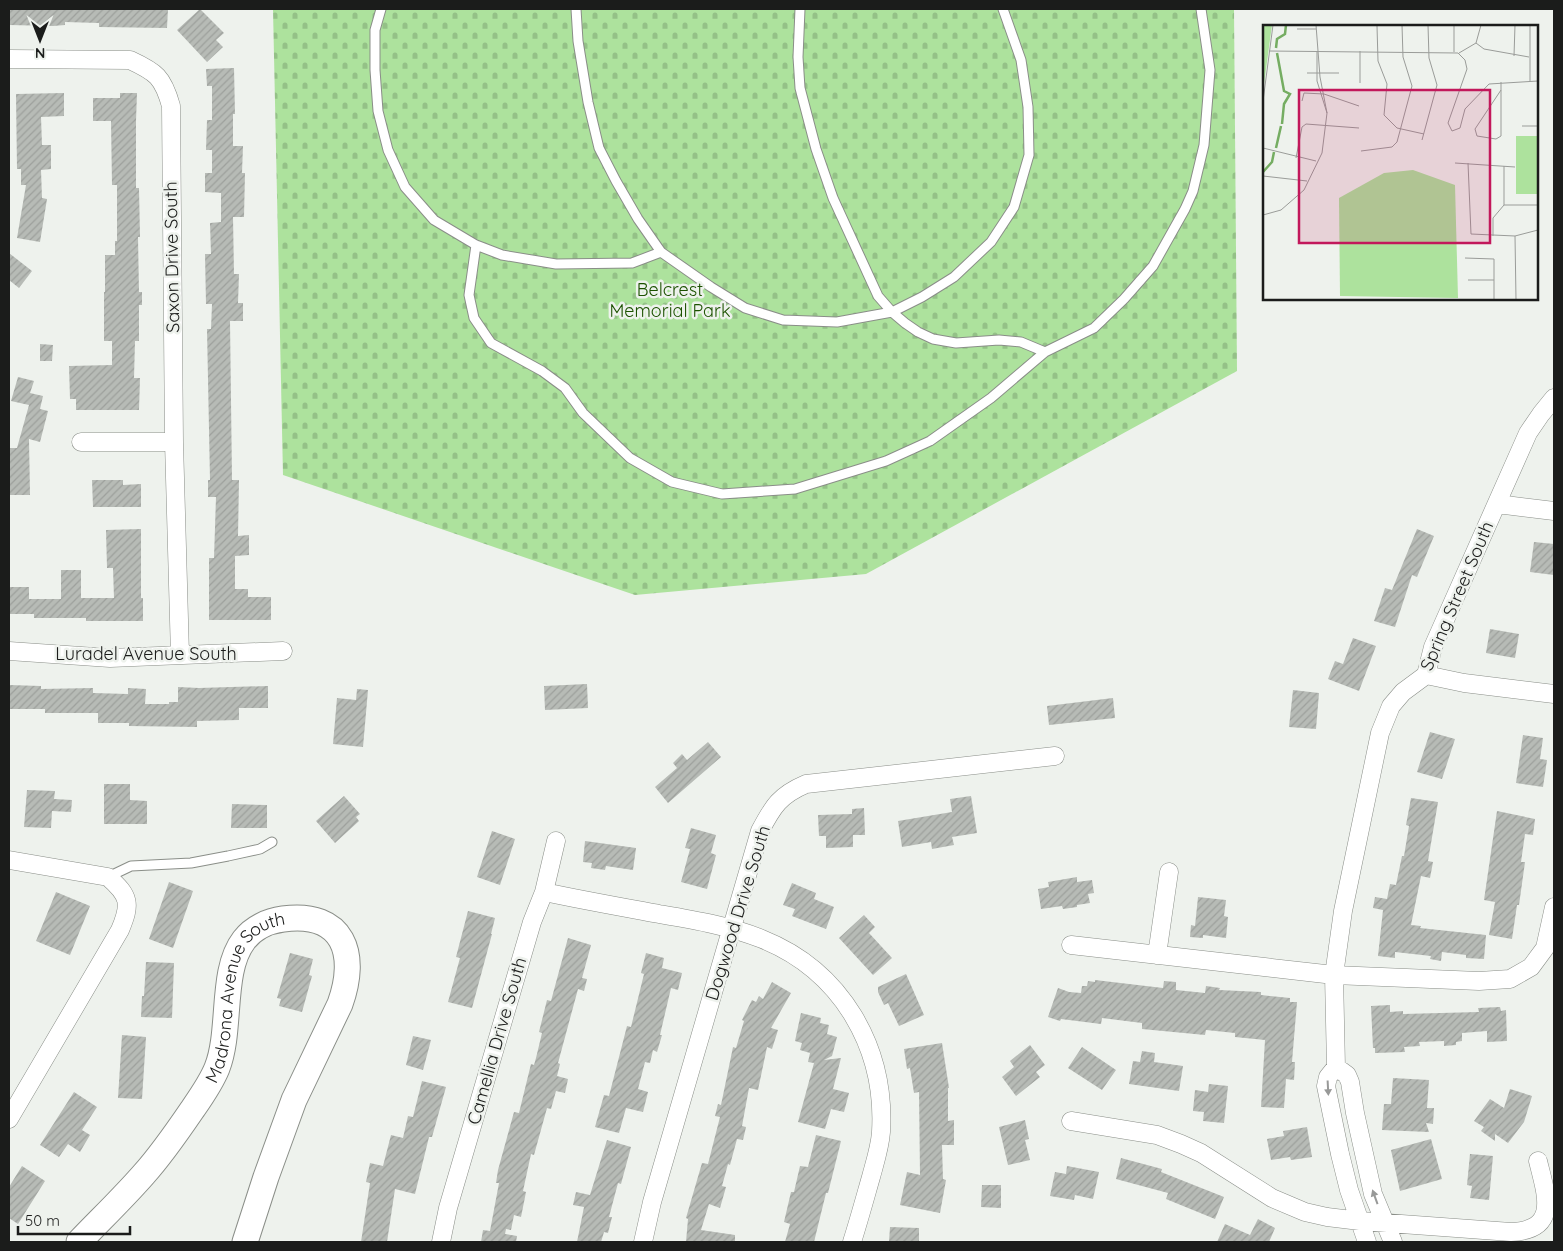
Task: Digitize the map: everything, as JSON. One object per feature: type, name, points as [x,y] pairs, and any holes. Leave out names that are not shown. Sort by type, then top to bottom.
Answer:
[{"type":"main road","name":"Madrona Avenue South","points":[[79,1242],[150,1166],[178,1132],[201,1096],[216,1068],[222,1051],[230,973],[244,940],[253,930],[279,920],[294,918],[320,922],[330,927],[338,935],[344,946],[348,959],[346,987],[340,1004],[294,1100],[245,1242]]},
{"type":"street","name":"Saxon Drive South","points":[[9,59],[130,60],[144,66],[158,76],[166,89],[171,106],[174,442],[180,656]]},
{"type":"street","name":"Spring Street South","points":[[1336,1067],[1334,975],[1343,911],[1380,733],[1391,706],[1402,692],[1426,674],[1433,647],[1528,433],[1554,398]]},
{"type":"street","points":[[81,442],[174,442]]},
{"type":"street","points":[[1497,504],[1554,511]]},
{"type":"street","name":"Luradel Avenue South","points":[[9,651],[110,658],[283,652]]},
{"type":"street","points":[[1426,674],[1464,683],[1554,694]]},
{"type":"street","name":"Dogwood Drive South","points":[[644,1242],[652,1202],[760,831],[770,812],[791,790],[806,784],[1055,756]]},
{"type":"street","name":"Camellia Drive South","points":[[441,1242],[448,1208],[529,931],[544,892],[556,841]]},
{"type":"street","points":[[9,860],[108,877],[118,885],[127,900],[126,914],[120,930],[9,1119]]},
{"type":"street","points":[[1157,955],[1169,872]]},
{"type":"street","points":[[544,892],[689,919],[763,940],[794,956],[817,973],[841,996],[856,1017],[869,1046],[877,1078],[882,1112],[881,1134],[876,1158],[852,1242]]},
{"type":"street","points":[[1071,945],[1334,975],[1479,981],[1510,979],[1531,967],[1545,948],[1554,910]]},
{"type":"street","points":[[1367,1242],[1349,1190],[1326,1086],[1328,1077],[1336,1067],[1347,1075],[1350,1082],[1367,1169],[1374,1194],[1393,1242]]},
{"type":"street","points":[[1071,1121],[1157,1135],[1201,1153],[1272,1198],[1296,1208],[1327,1217],[1360,1221],[1525,1232],[1538,1224],[1547,1205],[1538,1160]]},
{"type":"lane","points":[[381,9],[375,30],[375,70],[378,110],[388,150],[404,187],[434,220],[476,245],[502,255],[556,264],[632,263],[660,252]]},
{"type":"lane","points":[[576,9],[578,41],[588,102],[600,148],[616,181],[660,252],[745,308],[783,320],[838,322],[892,312],[954,278],[991,242],[1014,207],[1029,155],[1028,107],[1021,60],[1003,9]]},
{"type":"lane","points":[[800,9],[798,57],[800,88],[816,149],[833,198],[878,296],[892,312],[918,332],[934,339],[956,343],[999,340],[1022,342],[1045,352]]},
{"type":"lane","points":[[476,245],[468,294],[474,318],[492,343],[542,371],[564,388],[583,413],[630,458],[672,482],[722,494],[795,489],[886,461],[930,441],[991,398],[1045,352],[1094,328],[1124,299],[1153,266],[1193,191],[1204,145],[1210,70],[1201,9]]},
{"type":"lane","points":[[108,877],[131,866],[191,863],[260,849],[272,842]]},
{"type":"green space","name":"Belcrest Memorial Park","points":[[273,9],[1234,9],[1237,371],[866,574],[635,595],[283,475]]},
{"type":"building","points":[[9,9],[168,9],[167,28],[99,27],[99,23],[65,22],[65,25],[53,26],[9,25]]},
{"type":"building","points":[[200,9],[224,33],[216,40],[223,47],[207,62],[177,30]]},
{"type":"building","points":[[234,68],[235,114],[233,114],[233,146],[243,146],[242,173],[245,173],[244,217],[233,217],[234,274],[239,274],[238,303],[243,303],[243,321],[230,321],[232,480],[239,480],[238,536],[249,535],[249,555],[235,556],[235,589],[248,589],[248,597],[271,597],[271,620],[209,620],[209,558],[214,558],[216,497],[208,497],[208,480],[210,480],[207,329],[211,329],[212,304],[206,304],[205,254],[211,254],[210,223],[221,222],[221,193],[205,192],[205,173],[212,173],[212,150],[206,150],[207,120],[212,120],[212,86],[207,86],[206,69]]},
{"type":"building","points":[[64,93],[64,116],[41,117],[42,145],[51,145],[51,169],[41,170],[42,198],[47,199],[40,242],[17,238],[26,185],[21,185],[21,169],[17,169],[16,94]]},
{"type":"building","points":[[120,93],[137,93],[136,188],[139,188],[139,292],[142,292],[142,305],[139,305],[139,341],[135,341],[134,378],[140,378],[139,410],[76,410],[76,399],[70,399],[69,366],[112,365],[112,341],[104,341],[105,255],[115,255],[115,241],[117,241],[117,185],[112,185],[111,121],[93,121],[93,98],[120,98]]},
{"type":"building","points":[[9,253],[32,271],[19,288],[9,280]]},
{"type":"building","points":[[40,344],[53,345],[52,361],[40,361]]},
{"type":"building","points":[[18,377],[34,381],[30,393],[43,396],[40,409],[48,411],[40,442],[29,439],[30,495],[9,495],[9,448],[17,448],[29,405],[11,401]]},
{"type":"building","points":[[92,480],[123,480],[123,485],[141,484],[141,507],[93,507]]},
{"type":"building","points":[[141,529],[143,621],[86,621],[86,618],[34,618],[34,614],[9,614],[9,587],[29,587],[29,599],[61,599],[61,570],[81,570],[81,598],[114,598],[113,568],[107,568],[106,530]]},
{"type":"building","points":[[1417,529],[1434,536],[1417,577],[1412,575],[1395,627],[1374,621],[1385,588],[1392,590]]},
{"type":"building","points":[[1534,542],[1554,544],[1554,575],[1530,572]]},
{"type":"building","points":[[1490,629],[1519,634],[1515,658],[1486,653]]},
{"type":"building","points":[[1353,638],[1376,646],[1359,691],[1328,679],[1335,661],[1343,664]]},
{"type":"building","points":[[587,684],[588,708],[545,710],[544,686]]},
{"type":"building","points":[[9,685],[41,686],[41,689],[93,688],[93,693],[128,694],[128,688],[146,689],[145,704],[178,702],[178,687],[268,686],[268,708],[239,708],[239,720],[197,721],[197,727],[129,726],[129,723],[98,723],[98,713],[45,713],[45,709],[9,709]]},
{"type":"building","points":[[357,689],[368,690],[363,747],[333,744],[337,698],[356,700]]},
{"type":"building","points":[[1293,690],[1319,693],[1316,729],[1289,727]]},
{"type":"building","points":[[1113,698],[1115,718],[1049,725],[1047,706]]},
{"type":"building","points":[[1430,732],[1455,739],[1442,779],[1417,772]]},
{"type":"building","points":[[1523,735],[1543,738],[1540,759],[1547,760],[1543,787],[1516,783]]},
{"type":"building","points":[[708,742],[721,757],[668,803],[655,787],[677,768],[673,763],[682,754],[687,760]]},
{"type":"building","points":[[104,784],[130,784],[130,800],[147,801],[147,824],[104,824]]},
{"type":"building","points":[[27,790],[55,791],[54,799],[72,800],[71,812],[52,811],[51,828],[24,827]]},
{"type":"building","points":[[344,796],[360,814],[356,817],[359,821],[335,843],[316,821]]},
{"type":"building","points":[[971,796],[977,833],[952,837],[954,845],[932,849],[931,842],[902,847],[898,821],[952,812],[950,799]]},
{"type":"building","points":[[1411,798],[1438,802],[1428,861],[1433,862],[1430,878],[1421,876],[1411,925],[1421,926],[1420,928],[1486,935],[1484,959],[1466,958],[1466,955],[1442,952],[1441,961],[1430,959],[1431,956],[1395,952],[1395,958],[1378,956],[1383,910],[1373,908],[1375,897],[1387,899],[1390,884],[1396,885],[1402,856],[1404,856],[1409,826],[1406,825]]},
{"type":"building","points":[[232,804],[267,805],[267,828],[231,828]]},
{"type":"building","points":[[864,808],[865,835],[853,835],[853,847],[826,848],[826,836],[819,836],[818,815],[852,814],[852,809]]},
{"type":"building","points":[[1497,811],[1535,819],[1533,835],[1525,834],[1521,862],[1525,862],[1512,939],[1489,935],[1495,902],[1484,900]]},
{"type":"building","points":[[691,828],[716,835],[711,853],[716,855],[707,889],[681,882],[690,849],[685,848]]},
{"type":"building","points":[[492,831],[515,839],[500,885],[477,877]]},
{"type":"building","points":[[585,841],[636,848],[633,870],[606,866],[605,870],[591,868],[592,863],[583,862]]},
{"type":"building","points":[[1077,877],[1077,882],[1092,880],[1094,893],[1088,894],[1090,903],[1063,909],[1062,906],[1041,909],[1038,889],[1049,887],[1048,882]]},
{"type":"building","points":[[169,882],[193,891],[173,948],[149,939]]},
{"type":"building","points":[[792,883],[816,893],[814,899],[834,907],[826,929],[792,916],[795,909],[783,905]]},
{"type":"building","points":[[56,892],[90,906],[70,955],[36,941]]},
{"type":"building","points":[[1198,897],[1226,900],[1224,916],[1228,917],[1226,938],[1203,935],[1203,938],[1190,937],[1191,925],[1195,926]]},
{"type":"building","points":[[468,911],[495,918],[472,1008],[448,1002],[460,958],[456,957]]},
{"type":"building","points":[[864,915],[875,927],[869,933],[892,958],[873,975],[839,938]]},
{"type":"building","points":[[568,938],[591,945],[582,978],[587,979],[584,991],[578,989],[558,1063],[560,1064],[557,1076],[568,1079],[565,1093],[556,1091],[551,1109],[547,1108],[534,1155],[531,1154],[523,1191],[526,1192],[521,1217],[514,1215],[511,1230],[506,1229],[505,1234],[517,1236],[516,1242],[481,1242],[483,1230],[490,1231],[499,1183],[496,1183],[498,1170],[514,1112],[519,1113],[531,1064],[534,1065],[542,1033],[539,1032],[547,1000],[551,1001]]},
{"type":"building","points":[[290,953],[313,959],[309,975],[312,976],[302,1012],[279,1006],[281,999],[277,998]]},
{"type":"building","points":[[646,953],[664,958],[662,968],[682,973],[678,990],[671,988],[657,1052],[653,1050],[650,1063],[645,1062],[638,1089],[648,1092],[643,1112],[626,1108],[619,1133],[595,1127],[604,1095],[609,1096],[627,1026],[631,1027],[644,974],[641,973]]},
{"type":"building","points":[[146,962],[174,963],[172,1018],[141,1017]]},
{"type":"building","points":[[906,974],[924,1015],[899,1026],[888,1003],[884,1005],[878,992],[878,987]]},
{"type":"building","points":[[1095,980],[1163,988],[1164,981],[1176,982],[1176,990],[1205,993],[1206,986],[1220,988],[1219,990],[1261,992],[1261,995],[1290,998],[1290,1002],[1297,1002],[1292,1062],[1295,1062],[1294,1080],[1286,1079],[1284,1108],[1261,1107],[1265,1040],[1235,1037],[1235,1033],[1206,1030],[1205,1035],[1142,1029],[1142,1023],[1102,1018],[1101,1024],[1061,1019],[1060,1021],[1048,1017],[1058,988],[1069,992],[1081,993],[1082,986],[1087,986],[1088,981],[1095,982]]},
{"type":"building","points":[[772,982],[791,993],[771,1028],[778,1030],[772,1049],[767,1047],[758,1090],[749,1088],[742,1126],[746,1127],[743,1140],[737,1139],[730,1165],[728,1164],[722,1186],[726,1187],[720,1208],[709,1204],[701,1230],[735,1235],[735,1242],[686,1242],[688,1219],[686,1218],[702,1163],[708,1164],[720,1117],[715,1116],[718,1104],[721,1105],[733,1047],[736,1048],[744,1021],[742,1020],[752,1000],[756,1002],[759,996],[763,999]]},
{"type":"building","points":[[1390,1005],[1390,1012],[1403,1011],[1403,1014],[1479,1012],[1478,1008],[1500,1007],[1501,1011],[1506,1010],[1507,1041],[1487,1042],[1487,1031],[1462,1033],[1462,1041],[1456,1042],[1456,1045],[1444,1046],[1444,1041],[1419,1042],[1420,1046],[1404,1047],[1405,1052],[1375,1053],[1375,1048],[1373,1048],[1371,1006]]},
{"type":"building","points":[[801,1013],[821,1018],[820,1023],[829,1025],[827,1034],[837,1037],[832,1056],[824,1060],[841,1058],[833,1089],[849,1093],[844,1112],[831,1109],[825,1129],[798,1122],[814,1063],[808,1062],[810,1053],[800,1050],[802,1043],[795,1041]]},
{"type":"building","points":[[122,1035],[146,1037],[142,1099],[118,1098]]},
{"type":"building","points":[[413,1036],[431,1040],[423,1070],[406,1065]]},
{"type":"building","points":[[942,1043],[949,1088],[948,1121],[954,1120],[954,1145],[942,1145],[943,1179],[946,1180],[940,1213],[900,1205],[907,1172],[920,1175],[919,1092],[914,1093],[910,1068],[907,1069],[904,1049]]},
{"type":"building","points":[[1030,1045],[1045,1065],[1036,1072],[1040,1077],[1016,1096],[1002,1077],[1014,1067],[1010,1061]]},
{"type":"building","points":[[1082,1047],[1116,1070],[1102,1090],[1068,1068]]},
{"type":"building","points":[[1142,1051],[1155,1053],[1154,1062],[1183,1066],[1179,1091],[1129,1084],[1133,1061],[1140,1062]]},
{"type":"building","points":[[1393,1078],[1429,1080],[1427,1108],[1434,1108],[1433,1124],[1426,1123],[1429,1132],[1382,1130],[1384,1104],[1391,1104]]},
{"type":"building","points":[[422,1081],[446,1087],[432,1137],[429,1137],[415,1194],[395,1189],[387,1242],[361,1242],[370,1183],[366,1182],[370,1163],[383,1166],[391,1135],[403,1138],[408,1116],[413,1117]]},
{"type":"building","points":[[1209,1084],[1228,1086],[1224,1123],[1203,1121],[1204,1112],[1193,1111],[1195,1090],[1208,1092]]},
{"type":"building","points":[[1510,1089],[1532,1096],[1524,1122],[1508,1143],[1495,1134],[1495,1141],[1481,1131],[1484,1127],[1474,1121],[1490,1099],[1504,1108]]},
{"type":"building","points":[[74,1092],[97,1107],[82,1130],[90,1135],[80,1152],[68,1144],[59,1157],[40,1145]]},
{"type":"building","points":[[1025,1120],[1029,1139],[1025,1140],[1030,1160],[1008,1165],[999,1127]]},
{"type":"building","points":[[1307,1127],[1312,1157],[1291,1160],[1290,1157],[1271,1160],[1267,1139],[1284,1136],[1283,1131]]},
{"type":"building","points":[[816,1135],[841,1141],[814,1242],[785,1242],[790,1224],[784,1222],[791,1192],[794,1192],[800,1166],[808,1167]]},
{"type":"building","points":[[1431,1139],[1442,1179],[1400,1191],[1391,1150]]},
{"type":"building","points":[[607,1140],[631,1147],[621,1184],[618,1183],[609,1217],[612,1217],[608,1233],[604,1232],[601,1242],[577,1242],[584,1207],[573,1205],[576,1192],[590,1195]]},
{"type":"building","points":[[1470,1154],[1493,1156],[1489,1200],[1470,1198],[1472,1186],[1467,1185]]},
{"type":"building","points":[[1121,1158],[1162,1169],[1161,1172],[1224,1197],[1215,1219],[1166,1199],[1168,1193],[1116,1179]]},
{"type":"building","points":[[22,1166],[45,1181],[18,1224],[9,1218],[9,1187]]},
{"type":"building","points":[[1067,1166],[1099,1172],[1093,1199],[1075,1195],[1074,1200],[1050,1196],[1055,1172],[1066,1174]]},
{"type":"building","points":[[982,1185],[1001,1185],[1001,1208],[981,1207]]},
{"type":"building","points":[[1258,1219],[1275,1228],[1269,1242],[1217,1242],[1225,1224],[1250,1235]]},
{"type":"building","points":[[890,1227],[919,1228],[919,1242],[889,1242]]}]
